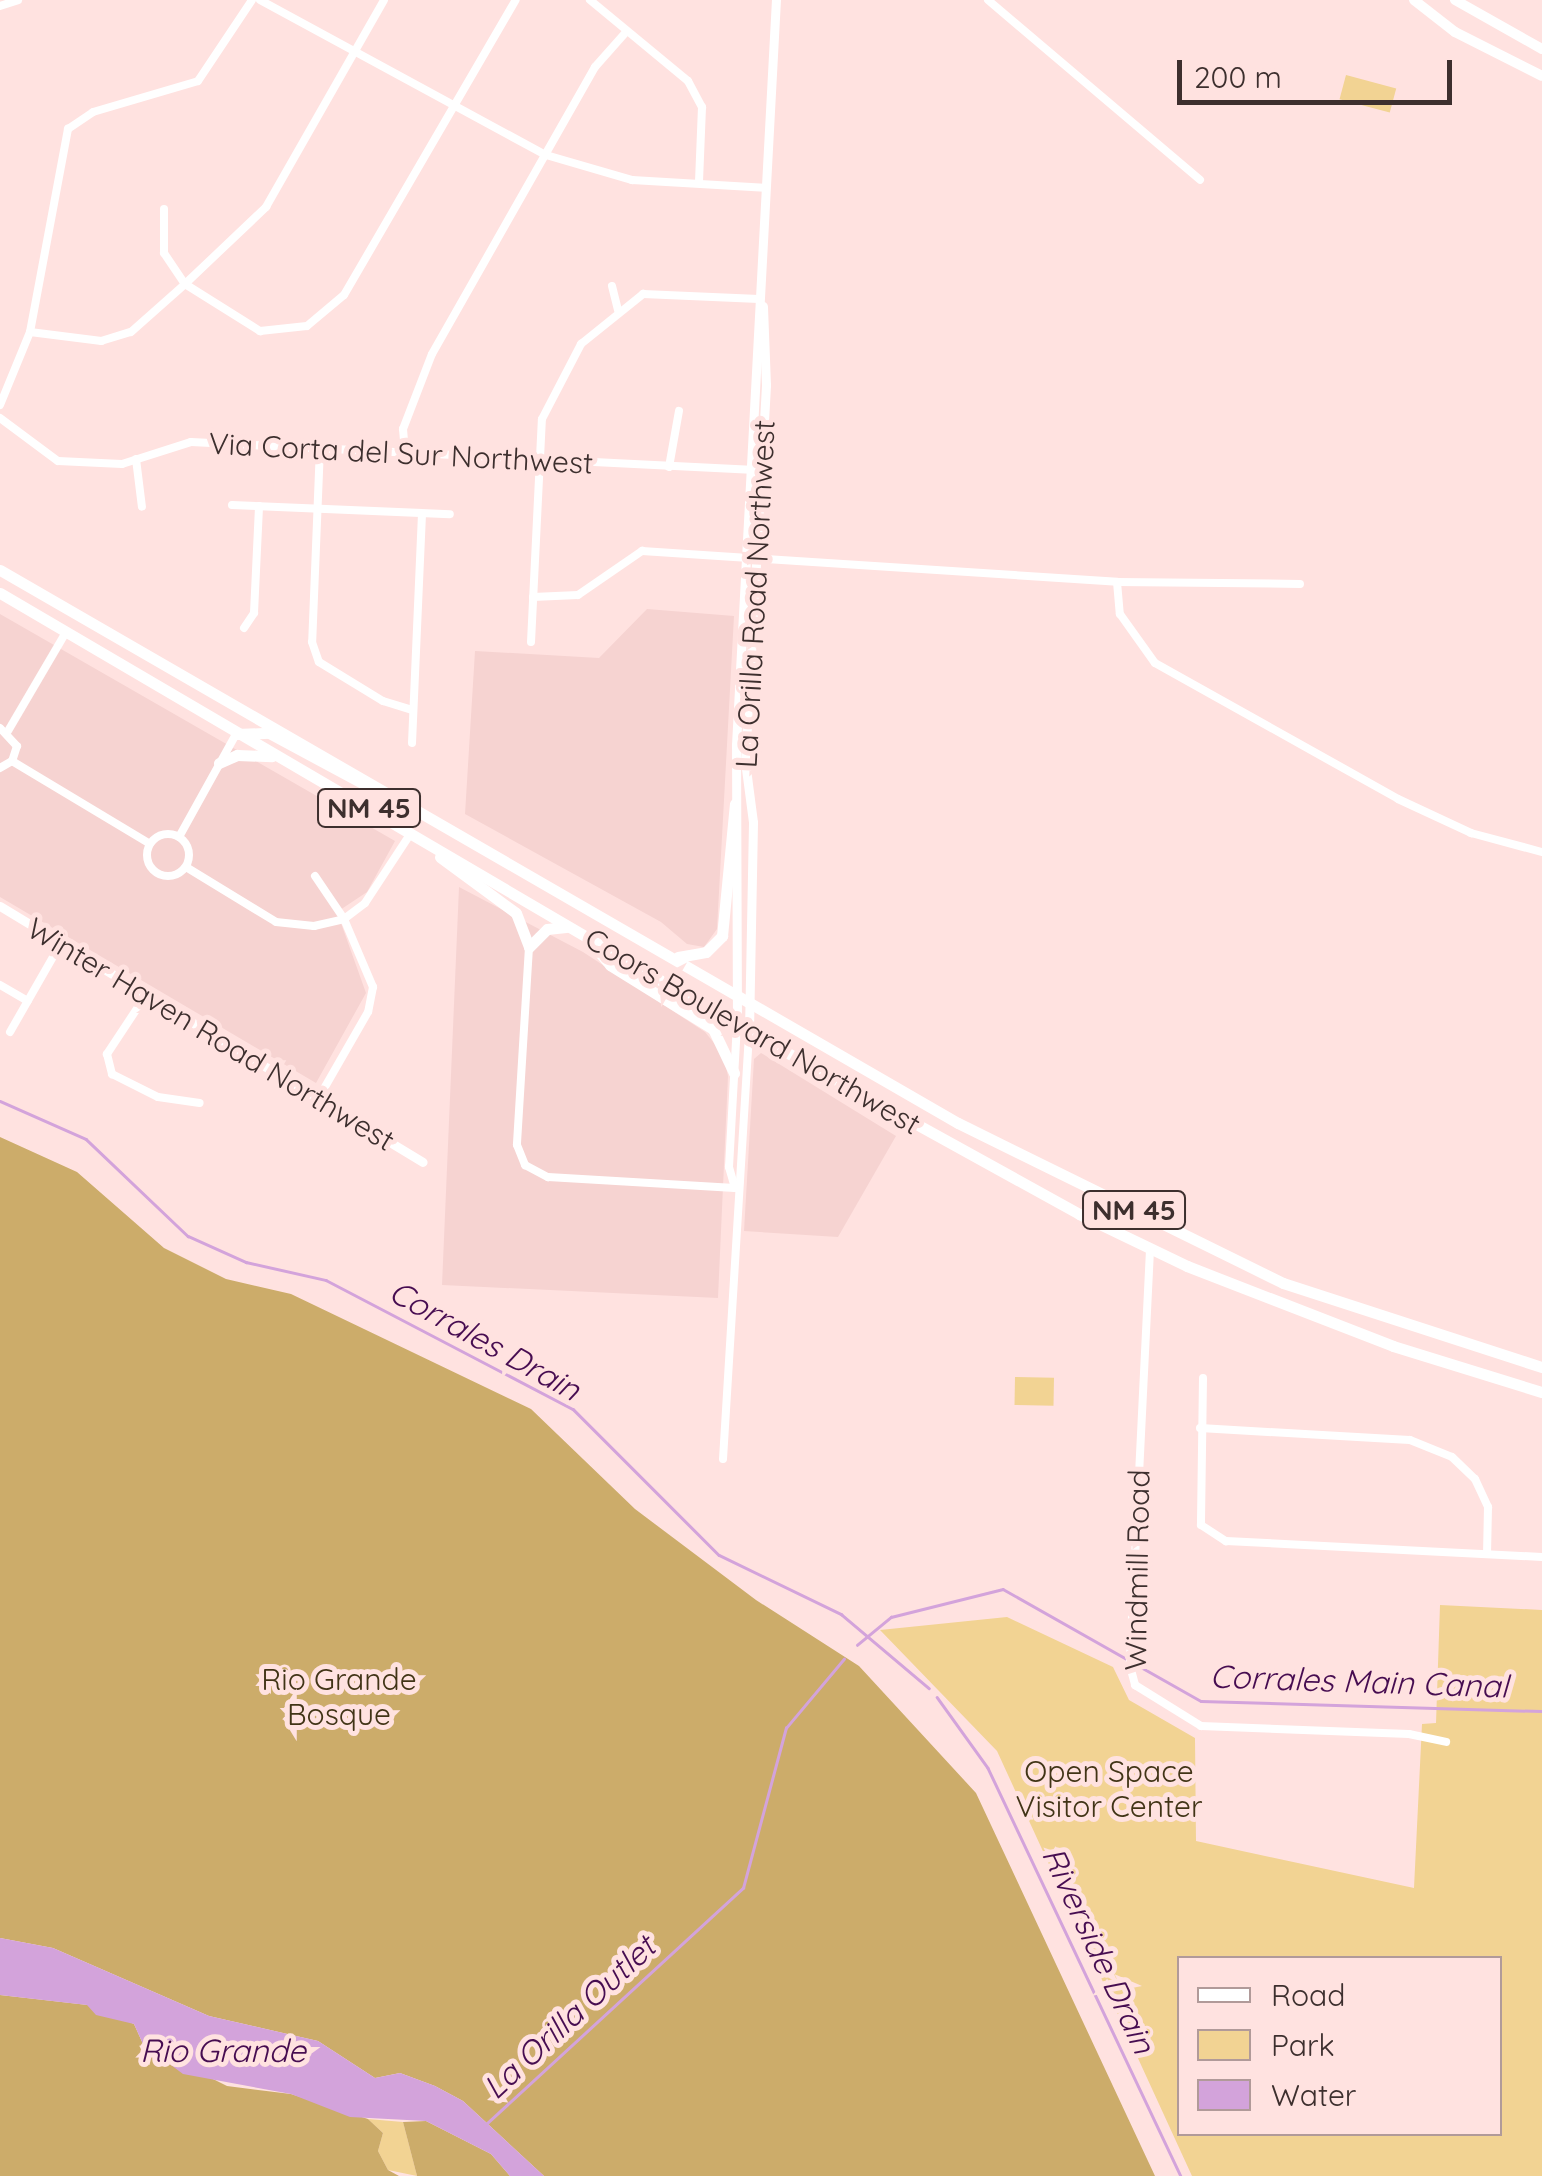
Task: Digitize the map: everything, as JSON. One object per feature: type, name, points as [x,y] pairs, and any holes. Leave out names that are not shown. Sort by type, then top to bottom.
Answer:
[{"type":"main road","points":[[1414,0],[1455,32],[1542,76]]},
{"type":"main road","points":[[1455,0],[1542,49]]},
{"type":"main road","name":"Coors Boulevard Northwest","points":[[0,570],[678,957],[958,1123],[1283,1283],[1542,1367]]},
{"type":"main road","name":"Coors Boulevard Northwest","points":[[0,594],[743,1028],[1150,1250],[1393,1346],[1542,1392]]},
{"type":"main road","points":[[236,734],[269,733],[407,811],[434,818]]},
{"type":"main road","points":[[219,764],[236,754],[279,757]]},
{"type":"main road","points":[[678,957],[706,952],[722,936],[735,804]]},
{"type":"main road","points":[[417,836],[466,881],[516,913],[529,948],[547,929],[575,929],[610,965],[713,1028],[734,1074]]},
{"type":"street","points":[[0,6],[18,0]]},
{"type":"street","points":[[0,405],[30,332],[68,129],[93,112],[198,81],[256,0],[358,49],[546,155],[632,180],[766,188]]},
{"type":"street","points":[[30,332],[101,342],[131,332],[185,284],[266,207],[384,0]]},
{"type":"street","points":[[164,210],[164,252],[185,284],[260,331],[307,326],[344,295],[516,0]]},
{"type":"street","points":[[590,0],[688,81],[702,106],[700,183]]},
{"type":"street","name":"La Orilla Road Northwest","points":[[723,1459],[753,822],[744,760],[759,300],[776,0]]},
{"type":"street","points":[[988,0],[1200,180]]},
{"type":"street","points":[[406,452],[403,429],[432,354],[595,67],[626,32]]},
{"type":"street","points":[[612,286],[618,310]]},
{"type":"street","points":[[530,642],[542,419],[581,344],[618,310],[643,294],[759,300]]},
{"type":"street","points":[[669,467],[679,410]]},
{"type":"street","name":"Via Corta del Sur Northwest","points":[[0,418],[58,461],[136,460],[191,442],[755,470]]},
{"type":"street","points":[[320,447],[312,642],[319,662],[383,701],[413,710]]},
{"type":"street","points":[[136,460],[142,507]]},
{"type":"street","points":[[232,505],[422,516],[450,514]]},
{"type":"street","points":[[244,628],[254,613],[258,506]]},
{"type":"street","points":[[412,743],[422,516]]},
{"type":"street","points":[[533,597],[578,595],[642,551],[1117,582],[1300,584]]},
{"type":"street","name":"La Orilla Road Northwest","points":[[745,996],[735,804],[751,557]]},
{"type":"street","points":[[1117,582],[1120,614],[1155,663],[1398,798],[1472,834],[1542,852]]},
{"type":"street","points":[[0,768],[12,761],[17,746],[4,729],[66,634]]},
{"type":"street","points":[[178,837],[236,734]]},
{"type":"street","points":[[12,761],[150,844]]},
{"type":"street","points":[[165,834],[178,837],[187,847],[186,867],[175,876],[154,872],[147,860],[150,844],[165,834]]},
{"type":"street","points":[[186,867],[276,922],[314,926],[344,919],[374,893],[417,836]]},
{"type":"street","points":[[316,876],[344,919],[371,974],[372,1001],[318,1100]]},
{"type":"street","name":"Winter Haven Road Northwest","points":[[0,906],[422,1162]]},
{"type":"street","points":[[10,1032],[61,943]]},
{"type":"street","points":[[529,948],[516,1145],[525,1164],[548,1177],[735,1188]]},
{"type":"street","points":[[0,986],[28,1001]]},
{"type":"street","points":[[146,995],[107,1054],[112,1074],[158,1097],[200,1103]]},
{"type":"street","name":"La Orilla Road Northwest","points":[[735,1188],[729,1167],[734,1074],[743,1028]]},
{"type":"street","name":"Windmill Road","points":[[1150,1250],[1130,1666],[1141,1694],[1201,1726],[1409,1734],[1446,1742]]},
{"type":"street","points":[[1203,1378],[1201,1525],[1226,1542],[1542,1557]]},
{"type":"street","points":[[1200,1428],[1410,1440],[1452,1457],[1475,1479],[1488,1508],[1486,1554]]},
{"type":"shaded area","points":[[647,609],[734,616],[717,929],[704,947],[687,944],[661,922],[465,814],[475,651],[599,658]]},
{"type":"shaded area","points":[[0,614],[395,841],[367,892],[337,912],[366,993],[316,1083],[0,897]]},
{"type":"shaded area","points":[[459,887],[583,952],[705,1032],[723,1054],[728,1076],[718,1298],[442,1285]]},
{"type":"shaded area","points":[[761,1053],[896,1136],[838,1237],[744,1231],[754,1059]]},
{"type":"green space","points":[[1346,75],[1396,88],[1390,113],[1340,99]]},
{"type":"green space","name":"Rio Grande Bosque","points":[[0,1137],[77,1172],[164,1248],[226,1279],[291,1294],[531,1409],[635,1509],[756,1600],[859,1666],[976,1793],[1155,2176],[544,2176],[463,2101],[435,2086],[400,2073],[375,2078],[318,2041],[209,2016],[53,1948],[0,1938]]},
{"type":"green space","points":[[1015,1377],[1054,1378],[1054,1406],[1015,1405]]},
{"type":"green space","name":"Open Space Visitor Center","points":[[1440,1605],[1542,1610],[1542,2176],[1192,2176],[997,1751],[880,1630],[1007,1617],[1113,1667],[1129,1700],[1195,1738],[1196,1841],[1414,1888],[1422,1724],[1436,1723]]},
{"type":"green space","points":[[0,1995],[88,2005],[134,2024],[143,2044],[227,2086],[291,2094],[368,2119],[383,2133],[378,2151],[388,2170],[399,2176],[0,2176]]},
{"type":"green space","points":[[368,2119],[403,2122],[417,2176],[388,2170],[378,2151],[383,2133]]},
{"type":"green space","points":[[426,2121],[491,2154],[510,2176],[417,2176],[403,2122]]},
{"type":"water","name":"Rio Grande","points":[[0,1938],[53,1948],[209,2016],[318,2041],[375,2078],[400,2073],[435,2086],[463,2101],[544,2176],[510,2176],[491,2154],[426,2121],[350,2117],[291,2094],[183,2074],[143,2044],[134,2024],[96,2015],[87,2005],[0,1995]]},
{"type":"waterway","name":"Corrales Drain","points":[[0,1101],[86,1139],[188,1236],[246,1262],[326,1280],[573,1409],[719,1555],[841,1614],[929,1688]]},
{"type":"waterway","name":"Corrales Main Canal","points":[[857,1645],[891,1617],[1003,1589],[1201,1701],[1542,1711]]},
{"type":"waterway","name":"La Orilla Outlet","points":[[484,2126],[743,1888],[786,1728],[844,1659]]},
{"type":"waterway","name":"Riverside Drain","points":[[937,1697],[988,1768],[1181,2176]]}]
